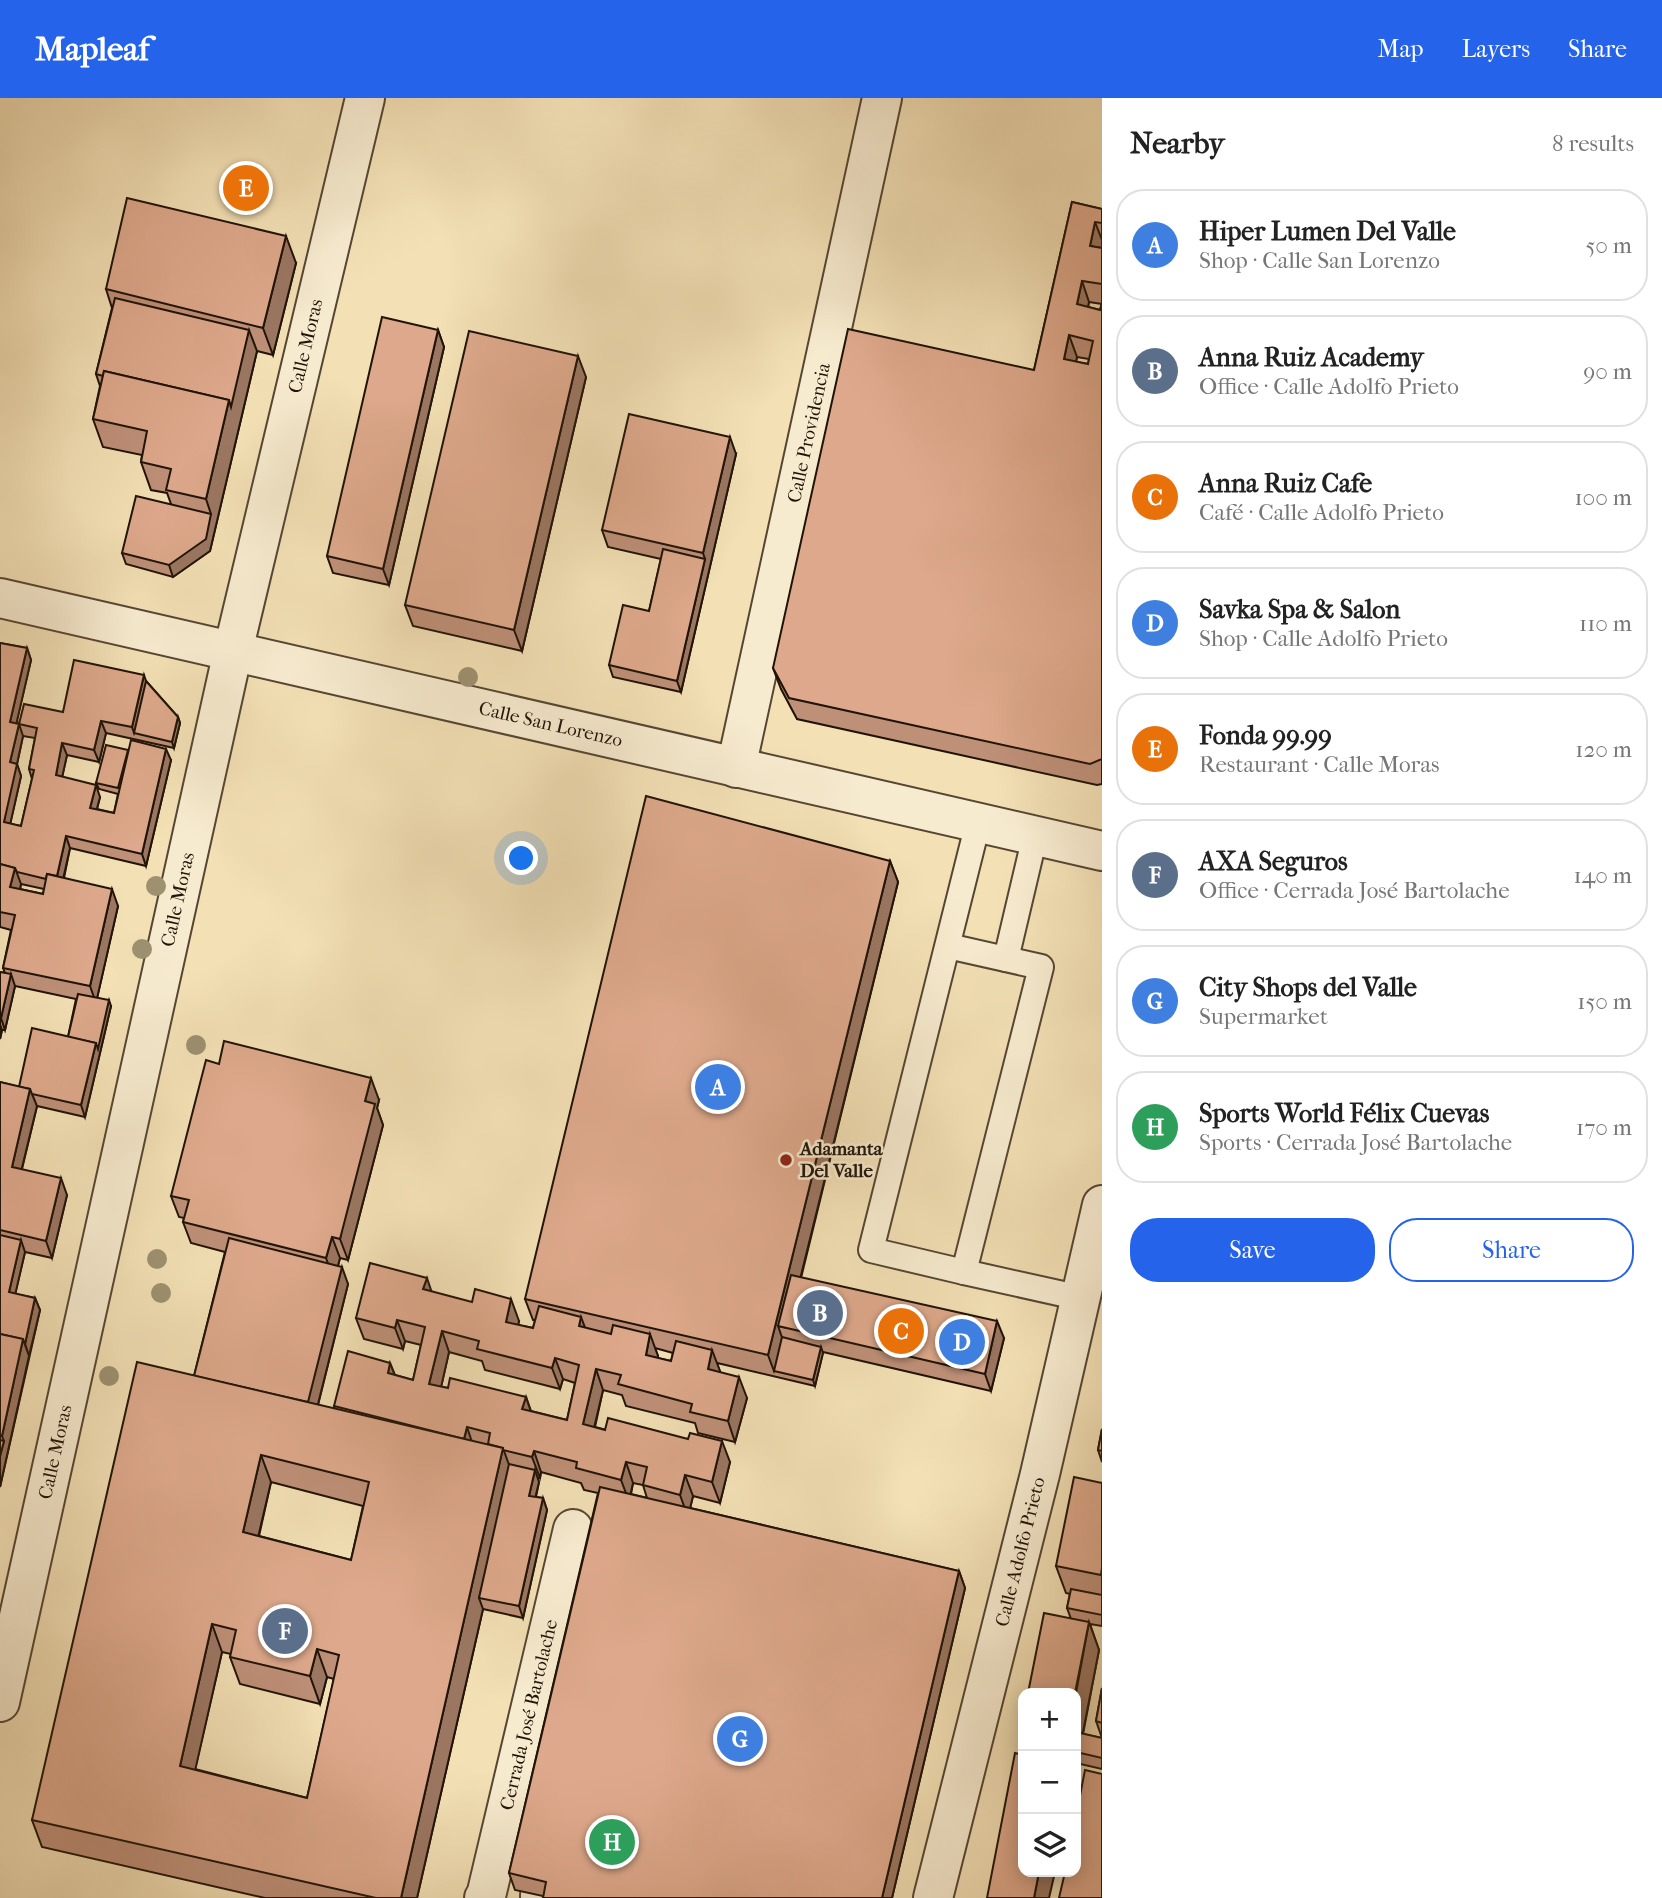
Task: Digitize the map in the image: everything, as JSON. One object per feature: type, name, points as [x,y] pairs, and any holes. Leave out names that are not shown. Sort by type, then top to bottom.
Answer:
[{"type":"street","name":"Calle Moras","points":[[0,1702],[233,652],[365,98]]},
{"type":"street","name":"Calle Providencia","points":[[736,768],[882,98]]},
{"type":"street","name":"Calle San Lorenzo","points":[[0,598],[1102,851]]},
{"type":"street","name":"Calle Adolfo Prieto","points":[[933,1898],[1037,1486],[1102,1205]]},
{"type":"street","name":"Cerrada José Bartolache","points":[[484,1898],[573,1529]]},
{"type":"lane","points":[[978,823],[871,1250],[1081,1298]]},
{"type":"lane","points":[[1006,959],[1035,836]]},
{"type":"lane","points":[[948,946],[1041,967],[964,1272]]},
{"type":"building","points":[[127,198],[286,236],[263,328],[106,289]]},
{"type":"building","points":[[1072,202],[1102,209],[1102,223],[1095,222],[1090,246],[1102,248],[1102,284],[1082,281],[1077,304],[1100,310],[1102,302],[1102,759],[1090,764],[789,698],[773,668],[848,329],[1034,370]],"holes":[[[1069,335],[1093,341],[1088,364],[1064,359]]]},
{"type":"building","points":[[115,298],[249,330],[231,407],[229,400],[104,371],[103,376],[96,374]]},
{"type":"building","points":[[382,317],[438,330],[383,569],[327,556]]},
{"type":"building","points":[[469,331],[578,356],[514,630],[405,605]]},
{"type":"building","points":[[104,371],[229,400],[206,499],[166,490],[171,469],[141,462],[147,431],[93,419]]},
{"type":"building","points":[[629,414],[730,437],[703,553],[602,530]]},
{"type":"building","points":[[136,496],[211,514],[206,539],[169,565],[122,553]]},
{"type":"building","points":[[663,549],[705,559],[677,681],[609,665],[623,605],[649,611]]},
{"type":"building","points":[[0,643],[27,648],[10,722],[19,724],[24,704],[63,712],[74,660],[144,675],[132,727],[101,721],[94,750],[62,743],[56,775],[96,785],[90,808],[114,813],[131,740],[166,749],[142,854],[66,836],[57,876],[47,874],[46,879],[17,872],[15,868],[0,864]],"holes":[[[19,724],[37,728],[29,769],[34,770],[21,826],[4,822],[17,764],[10,762]]]},
{"type":"building","points":[[146,681],[178,717],[172,742],[134,733]]},
{"type":"building","points":[[106,745],[128,750],[118,788],[96,783]]},
{"type":"building","points":[[646,796],[890,861],[768,1355],[525,1299]]},
{"type":"building","points":[[0,864],[15,868],[10,887],[43,894],[47,874],[112,889],[90,986],[3,968],[15,915],[0,912]]},
{"type":"building","points":[[0,972],[11,974],[1,1018],[0,1018]]},
{"type":"building","points":[[78,994],[109,1000],[98,1049],[96,1043],[68,1037]]},
{"type":"building","points":[[32,1028],[96,1043],[81,1105],[32,1094],[30,1089],[19,1087]]},
{"type":"building","points":[[224,1041],[371,1078],[365,1101],[375,1104],[340,1239],[332,1237],[326,1258],[183,1222],[189,1200],[171,1196],[206,1060],[219,1064]]},
{"type":"building","points":[[0,1082],[30,1089],[12,1167],[61,1178],[46,1241],[0,1230]]},
{"type":"building","points":[[0,1235],[21,1240],[9,1292],[35,1298],[25,1344],[23,1339],[0,1334]]},
{"type":"building","points":[[229,1238],[342,1267],[308,1402],[194,1376]]},
{"type":"building","points":[[370,1263],[427,1278],[423,1289],[472,1302],[475,1289],[511,1299],[506,1322],[533,1328],[539,1306],[581,1317],[579,1326],[611,1334],[613,1325],[650,1334],[646,1355],[671,1361],[676,1341],[712,1350],[708,1369],[739,1377],[728,1421],[690,1412],[692,1404],[618,1384],[621,1375],[596,1369],[583,1424],[605,1430],[608,1418],[688,1439],[690,1433],[722,1441],[712,1482],[685,1475],[680,1495],[643,1485],[647,1467],[626,1462],[621,1480],[576,1468],[577,1462],[534,1451],[532,1457],[503,1450],[488,1444],[490,1433],[467,1427],[464,1439],[334,1406],[348,1351],[390,1363],[388,1373],[413,1380],[425,1327],[397,1320],[395,1328],[356,1318]],"holes":[[[442,1331],[479,1341],[477,1349],[552,1368],[555,1358],[579,1365],[567,1420],[522,1409],[526,1397],[450,1378],[448,1388],[429,1384]]]},
{"type":"building","points":[[791,1275],[997,1321],[985,1374],[778,1326]]},
{"type":"building","points":[[0,1334],[23,1339],[2,1436],[0,1435]]},
{"type":"building","points":[[782,1337],[821,1347],[813,1380],[774,1371]]},
{"type":"building","points":[[137,1362],[503,1448],[401,1898],[376,1898],[32,1820]],"holes":[[[261,1455],[369,1482],[351,1560],[243,1532]],[[212,1624],[236,1630],[230,1657],[310,1676],[317,1649],[339,1655],[307,1798],[180,1766]]]},
{"type":"building","points":[[1102,1429],[1102,1451],[1098,1450]]},
{"type":"building","points":[[0,1440],[4,1441],[0,1456]]},
{"type":"building","points":[[509,1464],[535,1470],[529,1496],[543,1498],[519,1606],[479,1598]]},
{"type":"building","points":[[1074,1477],[1102,1483],[1101,1575],[1056,1566]]},
{"type":"building","points":[[600,1487],[959,1571],[882,1898],[543,1898],[546,1882],[509,1873]]},
{"type":"building","points":[[1071,1589],[1102,1595],[1102,1615],[1067,1608]]},
{"type":"building","points":[[1044,1613],[1089,1622],[1076,1688],[1029,1688]]},
{"type":"building","points":[[1102,1688],[1102,1723],[1096,1721]]},
{"type":"building","points":[[1081,1733],[1102,1738],[1102,1758],[1081,1753]]},
{"type":"building","points":[[1015,1753],[1018,1754],[1018,1877],[1038,1877],[1034,1898],[987,1898]]},
{"type":"building","points":[[1085,1770],[1102,1774],[1102,1898],[1059,1898],[1064,1877],[1081,1877],[1081,1790]]},
{"type":"place","name":"Fonda 99.99","points":[[246,188]]},
{"type":"place","name":"Hiper Lumen Del Valle","points":[[718,1087]]},
{"type":"place","name":"Adamanta Del Valle","points":[[786,1160]]},
{"type":"place","name":"Anna Ruiz Academy","points":[[820,1313]]},
{"type":"place","name":"Anna Ruiz Cafe","points":[[901,1331]]},
{"type":"place","name":"Savka Spa & Salon","points":[[962,1342]]},
{"type":"place","name":"AXA Seguros","points":[[285,1631]]},
{"type":"place","name":"City Shops del Valle","points":[[740,1739]]},
{"type":"place","name":"Sports World Félix Cuevas","points":[[612,1842]]}]
